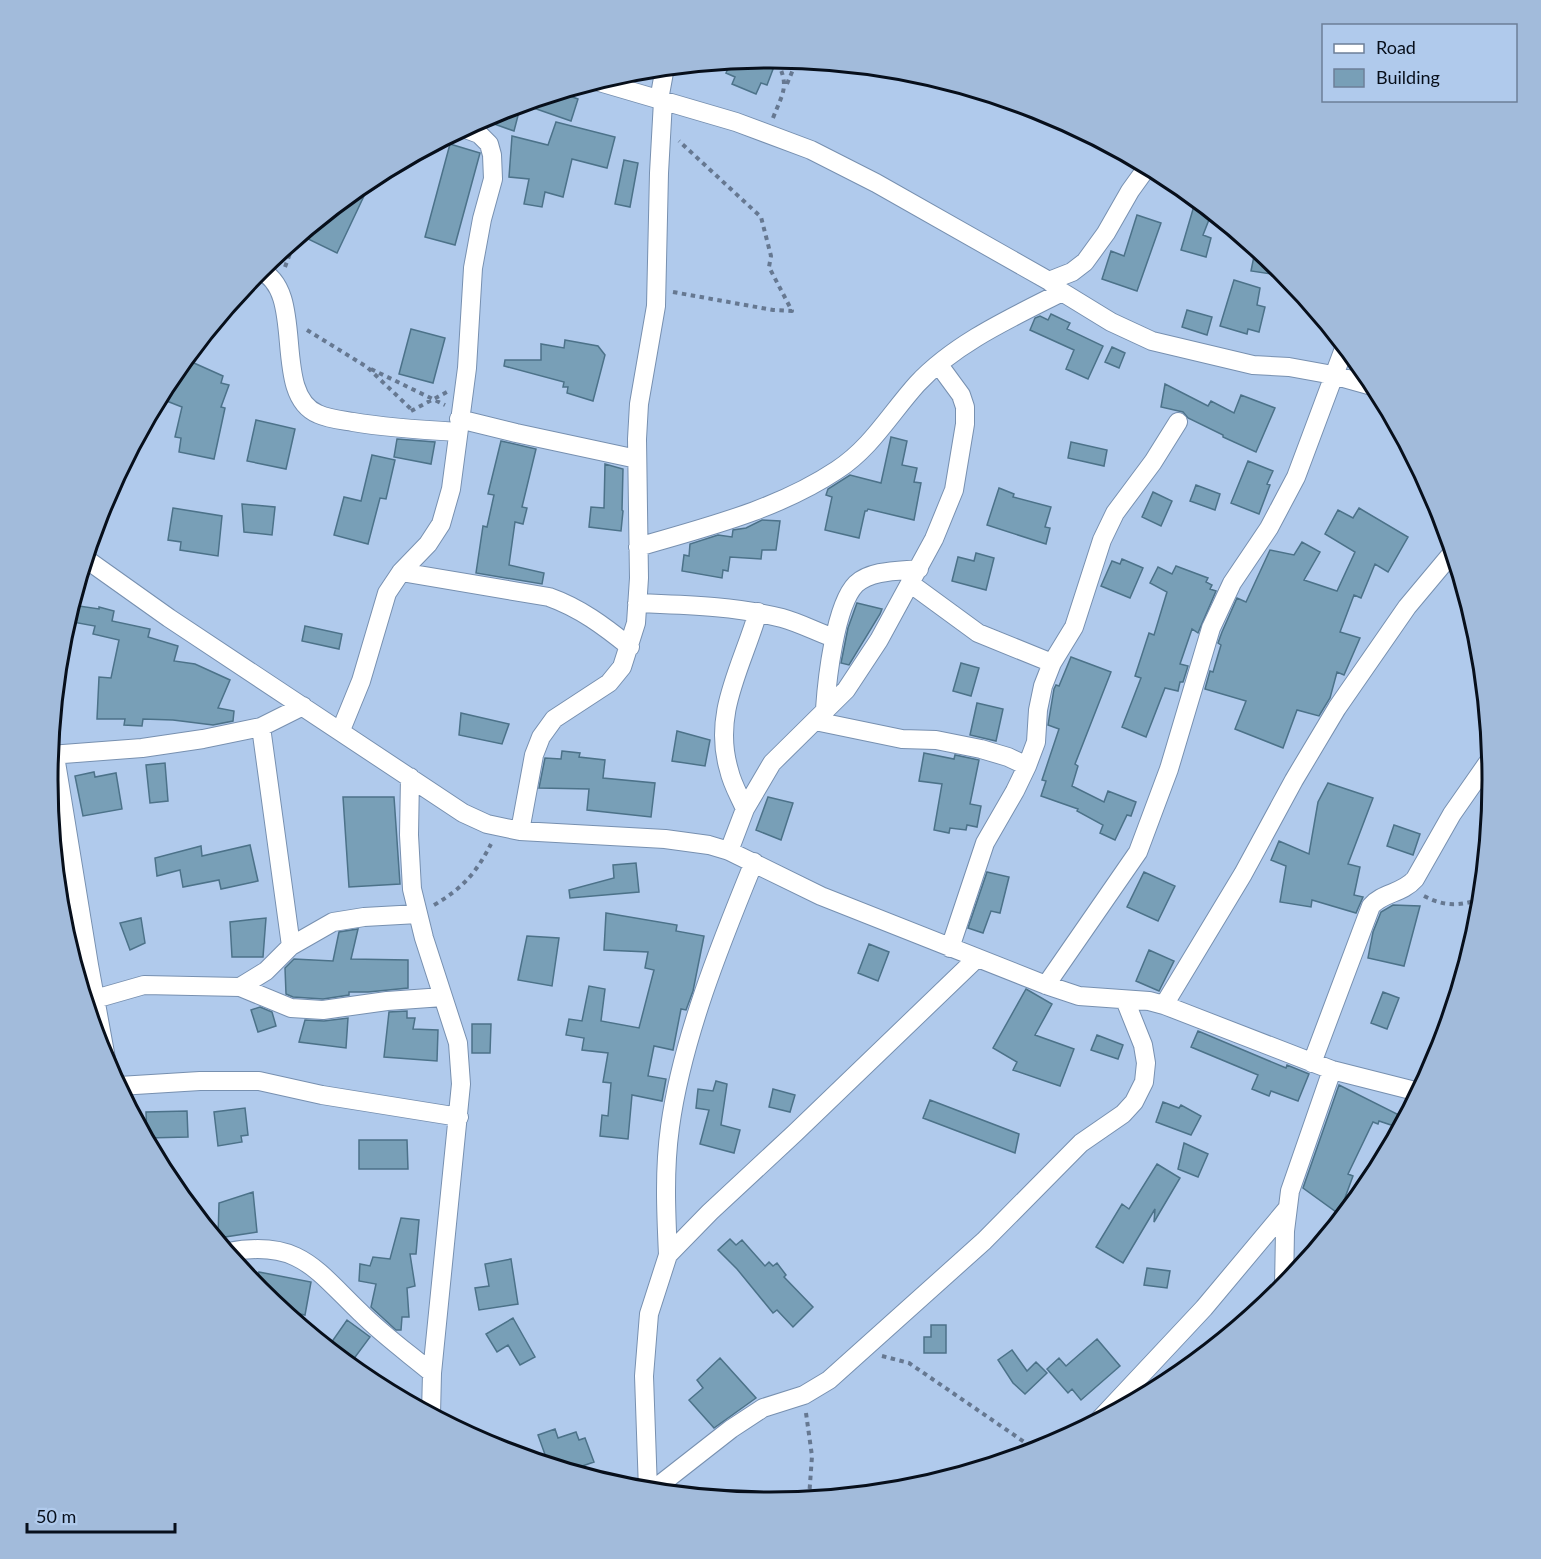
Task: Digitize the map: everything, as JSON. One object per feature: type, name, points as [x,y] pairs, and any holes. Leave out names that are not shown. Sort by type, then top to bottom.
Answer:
[{"type":"street","points":[[520,831],[534,755],[541,737],[554,719],[609,683],[622,667],[636,623],[639,404],[656,306],[661,101],[664,76]]},
{"type":"street","points":[[612,86],[766,132],[811,150],[876,183],[1111,322],[1152,341],[1252,365],[1289,367],[1362,383]]},
{"type":"street","points":[[341,730],[361,681],[387,593],[401,572],[429,544],[441,524],[451,489],[464,386],[473,268],[482,219],[493,179],[489,144],[475,133]]},
{"type":"street","points":[[638,547],[742,516],[798,493],[837,470],[865,448],[917,384],[939,365],[1055,287],[1085,262],[1106,234],[1143,173]]},
{"type":"street","points":[[268,275],[279,286],[286,317],[294,383],[303,403],[316,413],[335,419],[393,427],[458,426],[516,433],[637,459]]},
{"type":"street","points":[[1046,985],[1138,852],[1169,769],[1211,628],[1232,583],[1269,528],[1296,477],[1341,355]]},
{"type":"street","points":[[729,851],[745,809],[772,763],[846,690],[879,640],[934,539],[954,490],[965,424],[961,395],[939,365]]},
{"type":"street","points":[[950,948],[985,843],[1015,791],[1036,742],[1038,710],[1043,686],[1052,663],[1074,627],[1102,540],[1115,513],[1153,462],[1178,422]]},
{"type":"street","points":[[1164,1005],[1243,874],[1294,780],[1337,708],[1407,607],[1447,559]]},
{"type":"street","points":[[92,563],[178,624],[463,813],[487,824],[520,831],[665,839],[709,845],[754,862],[821,896],[1046,985],[1079,996],[1149,1001],[1164,1005],[1332,1070],[1411,1090]]},
{"type":"street","points":[[401,572],[549,597],[570,604],[597,620],[630,647]]},
{"type":"street","points":[[820,715],[834,638],[847,598],[856,584],[870,576],[915,577],[978,633],[1052,663]]},
{"type":"street","points":[[637,603],[704,606],[758,612],[784,618],[834,638]]},
{"type":"street","points":[[745,809],[729,770],[723,736],[723,717],[758,612]]},
{"type":"street","points":[[59,755],[142,748],[203,739],[261,727],[303,706]]},
{"type":"street","points":[[820,715],[902,739],[936,740],[981,749],[1008,757],[1027,766]]},
{"type":"street","points":[[261,727],[291,946]]},
{"type":"street","points":[[1312,1063],[1367,913],[1376,900],[1408,887],[1415,879],[1452,814],[1482,771]]},
{"type":"street","points":[[410,777],[412,889],[458,1043],[461,1084],[443,1242],[431,1405]]},
{"type":"street","points":[[58,785],[97,1011]]},
{"type":"street","points":[[648,1480],[645,1376],[650,1314],[668,1255],[665,1190],[669,1128],[680,1075],[721,943],[754,862]]},
{"type":"street","points":[[240,987],[266,971],[291,946],[333,922],[364,917],[418,914]]},
{"type":"street","points":[[668,1255],[710,1212],[977,958]]},
{"type":"street","points":[[95,999],[144,985],[240,987],[291,1008],[323,1010],[387,1001],[443,998]]},
{"type":"street","points":[[662,1483],[731,1429],[763,1408],[804,1395],[830,1380],[984,1240],[1081,1143],[1123,1114],[1134,1102],[1144,1082],[1146,1063],[1143,1045],[1125,1000]]},
{"type":"street","points":[[1284,1272],[1286,1210],[1290,1191],[1332,1070]]},
{"type":"street","points":[[128,1085],[200,1081],[259,1081],[322,1095],[459,1117]]},
{"type":"street","points":[[1117,1401],[1204,1308],[1286,1210]]},
{"type":"street","points":[[236,1251],[251,1248],[280,1250],[299,1257],[322,1274],[362,1315],[432,1373]]},
{"type":"path","points":[[780,68],[785,78],[785,87]]},
{"type":"path","points":[[766,132],[793,68]]},
{"type":"path","points":[[664,290],[773,310],[792,311],[769,267],[771,256],[761,217],[675,137]]},
{"type":"path","points":[[279,286],[290,254]]},
{"type":"path","points":[[286,317],[367,367],[433,398]]},
{"type":"path","points":[[367,367],[412,410]]},
{"type":"path","points":[[393,427],[412,410],[433,398],[464,386]]},
{"type":"path","points":[[418,914],[466,883],[480,864],[499,827]]},
{"type":"path","points":[[1408,887],[1432,900],[1462,905],[1471,902]]},
{"type":"path","points":[[875,1357],[888,1357],[909,1363],[1026,1443]]},
{"type":"path","points":[[804,1395],[812,1456],[810,1490]]},
{"type":"building","points":[[773,68],[767,85],[761,83],[756,94],[732,84],[735,77],[726,73],[728,69]]},
{"type":"building","points":[[571,96],[578,99],[571,121],[534,108]]},
{"type":"building","points":[[518,114],[514,131],[494,124]]},
{"type":"building","points":[[556,122],[615,137],[607,168],[572,159],[563,197],[545,192],[542,207],[524,204],[529,179],[509,177],[512,136],[548,145]]},
{"type":"building","points":[[450,144],[480,153],[455,245],[425,237]]},
{"type":"building","points":[[624,160],[638,163],[630,207],[615,204]]},
{"type":"building","points":[[365,195],[337,253],[308,239],[337,215]]},
{"type":"building","points":[[1194,207],[1209,219],[1203,235],[1211,238],[1206,257],[1181,250]]},
{"type":"building","points":[[1137,215],[1161,223],[1137,291],[1102,279],[1111,251],[1124,256]]},
{"type":"building","points":[[1254,257],[1271,273],[1271,274],[1251,271]]},
{"type":"building","points":[[1234,280],[1260,288],[1257,305],[1265,307],[1259,332],[1248,329],[1247,334],[1220,326]]},
{"type":"building","points":[[1187,310],[1212,317],[1207,335],[1182,327]]},
{"type":"building","points":[[1051,314],[1070,323],[1067,329],[1103,346],[1088,379],[1066,369],[1074,350],[1030,330],[1035,318],[1040,316],[1048,320]]},
{"type":"building","points":[[411,329],[445,338],[433,383],[399,374]]},
{"type":"building","points":[[565,340],[598,346],[605,355],[593,401],[567,393],[568,387],[563,387],[564,382],[504,366],[505,360],[541,360],[541,344],[564,348]]},
{"type":"building","points":[[1112,347],[1125,353],[1119,368],[1105,362]]},
{"type":"building","points":[[194,363],[223,376],[221,383],[229,385],[221,407],[225,408],[214,459],[179,452],[181,438],[175,437],[182,407],[167,401]]},
{"type":"building","points":[[1165,384],[1208,406],[1211,401],[1234,413],[1241,395],[1275,408],[1256,452],[1188,418],[1183,412],[1161,407]]},
{"type":"building","points":[[256,420],[295,429],[286,469],[247,461]]},
{"type":"building","points":[[891,437],[907,441],[902,465],[917,468],[914,482],[921,483],[914,520],[868,509],[865,511],[859,538],[825,530],[832,497],[826,495],[828,489],[850,475],[881,483]]},
{"type":"building","points":[[397,439],[435,442],[431,464],[394,457]]},
{"type":"building","points":[[501,441],[536,449],[522,507],[527,508],[523,524],[515,522],[509,565],[544,573],[542,584],[476,573],[483,526],[487,527],[494,495],[488,494]]},
{"type":"building","points":[[1071,442],[1107,450],[1104,466],[1068,458]]},
{"type":"building","points":[[372,455],[395,460],[386,499],[380,498],[368,544],[334,535],[344,497],[361,501]]},
{"type":"building","points":[[1248,461],[1273,471],[1259,514],[1231,503]]},
{"type":"building","points":[[605,464],[623,469],[621,531],[589,527],[591,507],[604,508]]},
{"type":"building","points":[[1196,485],[1220,494],[1215,510],[1190,501]]},
{"type":"building","points":[[999,488],[1014,494],[1013,497],[1051,507],[1045,527],[1050,528],[1046,544],[987,525]]},
{"type":"building","points":[[1153,492],[1172,501],[1161,526],[1142,517]]},
{"type":"building","points":[[242,504],[275,507],[272,535],[244,532]]},
{"type":"building","points":[[173,508],[222,516],[218,556],[180,550],[181,542],[168,540]]},
{"type":"building","points":[[1359,508],[1408,537],[1388,572],[1375,564],[1361,598],[1354,595],[1340,632],[1360,638],[1344,675],[1337,672],[1330,698],[1319,716],[1297,710],[1283,748],[1235,729],[1246,701],[1205,689],[1221,645],[1218,643],[1237,598],[1246,602],[1270,550],[1294,555],[1302,542],[1320,552],[1304,580],[1337,591],[1355,552],[1325,534],[1338,510],[1353,518]]},
{"type":"building","points":[[762,520],[780,521],[776,550],[762,550],[761,559],[730,557],[728,571],[723,570],[722,578],[682,571],[684,555],[689,556],[690,544],[718,535],[732,537],[733,530],[746,528]]},
{"type":"building","points":[[976,553],[994,558],[986,590],[952,581],[958,557],[974,561]]},
{"type":"building","points":[[1122,559],[1143,568],[1130,598],[1101,586],[1112,561],[1120,564]]},
{"type":"building","points":[[1176,566],[1208,578],[1206,582],[1212,585],[1210,589],[1216,591],[1198,633],[1192,629],[1180,664],[1188,666],[1183,682],[1180,682],[1178,691],[1165,688],[1146,737],[1122,727],[1141,678],[1135,676],[1149,633],[1154,635],[1167,592],[1150,583],[1158,567],[1172,574]]},
{"type":"building","points":[[857,603],[882,609],[849,665],[841,663],[848,628]]},
{"type":"building","points":[[80,606],[99,609],[99,607],[114,611],[112,621],[150,629],[148,637],[178,646],[174,661],[195,664],[230,680],[218,708],[234,711],[233,721],[213,725],[143,719],[142,726],[124,725],[125,719],[97,719],[99,677],[111,678],[119,640],[93,634],[95,626],[76,623]]},
{"type":"building","points":[[305,626],[342,634],[339,649],[302,641]]},
{"type":"building","points":[[1071,657],[1111,672],[1075,764],[1078,766],[1072,786],[1104,802],[1108,791],[1136,802],[1131,816],[1127,815],[1115,840],[1100,833],[1103,825],[1077,811],[1078,809],[1041,796],[1046,781],[1042,780],[1059,729],[1048,725],[1054,689],[1056,685],[1059,686]]},
{"type":"building","points":[[961,663],[979,668],[971,696],[953,691]]},
{"type":"building","points":[[977,703],[1003,709],[996,741],[970,735]]},
{"type":"building","points":[[461,713],[509,724],[502,744],[459,735]]},
{"type":"building","points":[[677,731],[710,740],[705,766],[672,761]]},
{"type":"building","points":[[562,751],[580,753],[579,757],[605,760],[603,778],[655,783],[651,817],[587,810],[589,789],[539,788],[545,758],[561,759]]},
{"type":"building","points":[[924,753],[954,759],[955,755],[979,760],[970,804],[981,806],[977,827],[967,825],[966,830],[950,828],[949,833],[934,830],[942,784],[919,781]]},
{"type":"building","points":[[165,763],[168,801],[150,803],[146,765]]},
{"type":"building","points":[[94,772],[95,777],[116,773],[122,809],[83,816],[75,776]]},
{"type":"building","points":[[1328,783],[1373,798],[1348,864],[1360,867],[1354,895],[1363,897],[1356,913],[1312,900],[1311,907],[1280,902],[1286,866],[1271,860],[1279,841],[1309,854],[1318,802]]},
{"type":"building","points":[[343,797],[394,797],[400,884],[349,887]]},
{"type":"building","points":[[768,797],[793,803],[781,840],[756,830]]},
{"type":"building","points":[[1394,825],[1420,834],[1413,855],[1387,846]]},
{"type":"building","points":[[250,845],[258,881],[221,889],[219,880],[183,887],[180,870],[157,876],[155,858],[201,846],[202,856]]},
{"type":"building","points":[[636,863],[639,892],[570,898],[569,890],[614,878],[613,865]]},
{"type":"building","points":[[987,872],[1009,877],[1000,913],[991,911],[983,933],[968,928]]},
{"type":"building","points":[[1144,872],[1175,886],[1158,921],[1127,907]]},
{"type":"building","points":[[1393,905],[1420,906],[1404,966],[1368,958],[1373,932],[1381,912]]},
{"type":"building","points":[[606,913],[677,925],[676,931],[704,936],[693,991],[686,1010],[681,1009],[673,1050],[654,1046],[648,1076],[666,1079],[662,1101],[632,1095],[628,1139],[600,1136],[602,1115],[608,1116],[611,1083],[603,1082],[608,1053],[582,1050],[584,1038],[566,1035],[569,1019],[582,1021],[589,986],[605,989],[601,1021],[639,1028],[654,970],[645,968],[648,952],[604,950]]},
{"type":"building","points":[[141,918],[145,943],[130,950],[120,923]]},
{"type":"building","points":[[266,918],[263,957],[232,957],[230,922]]},
{"type":"building","points":[[358,929],[351,959],[408,960],[408,988],[349,992],[349,995],[323,999],[293,997],[286,994],[285,968],[294,959],[333,961],[339,932]]},
{"type":"building","points":[[527,936],[559,938],[552,986],[518,980]]},
{"type":"building","points":[[869,944],[889,952],[878,981],[858,973]]},
{"type":"building","points":[[1149,950],[1174,961],[1159,991],[1136,981]]},
{"type":"building","points":[[1026,989],[1052,1004],[1035,1035],[1074,1049],[1060,1086],[1013,1070],[1017,1062],[993,1048]]},
{"type":"building","points":[[1383,992],[1399,998],[1387,1029],[1371,1023]]},
{"type":"building","points":[[260,1007],[272,1012],[276,1026],[258,1032],[251,1010]]},
{"type":"building","points":[[407,1011],[407,1018],[415,1018],[413,1029],[438,1030],[437,1061],[384,1057],[389,1012]]},
{"type":"building","points":[[348,1018],[346,1048],[299,1042],[305,1020],[324,1021]]},
{"type":"building","points":[[472,1024],[491,1024],[490,1053],[472,1053]]},
{"type":"building","points":[[1198,1031],[1286,1068],[1287,1065],[1309,1074],[1298,1101],[1271,1091],[1269,1096],[1252,1089],[1258,1075],[1191,1047]]},
{"type":"building","points":[[1097,1035],[1123,1045],[1118,1059],[1091,1050]]},
{"type":"building","points":[[716,1081],[727,1084],[721,1125],[740,1130],[734,1153],[700,1144],[709,1110],[696,1108],[698,1089],[713,1091]]},
{"type":"building","points":[[1339,1085],[1398,1115],[1392,1126],[1379,1121],[1378,1124],[1373,1122],[1348,1174],[1353,1176],[1344,1201],[1336,1212],[1303,1188]]},
{"type":"building","points":[[773,1089],[795,1095],[790,1112],[769,1107]]},
{"type":"building","points":[[930,1100],[1019,1134],[1015,1153],[923,1118]]},
{"type":"building","points":[[1163,1102],[1179,1108],[1181,1105],[1201,1116],[1191,1135],[1156,1122]]},
{"type":"building","points":[[245,1108],[248,1135],[241,1136],[242,1142],[218,1146],[214,1112]]},
{"type":"building","points":[[187,1111],[188,1137],[156,1138],[146,1121],[146,1112]]},
{"type":"building","points":[[359,1140],[407,1140],[408,1169],[359,1169]]},
{"type":"building","points":[[1184,1143],[1208,1154],[1198,1177],[1178,1169]]},
{"type":"building","points":[[1157,1164],[1180,1178],[1154,1222],[1155,1209],[1123,1263],[1096,1247],[1122,1204],[1129,1209]]},
{"type":"building","points":[[253,1192],[257,1232],[225,1237],[218,1228],[219,1203]]},
{"type":"building","points":[[401,1218],[419,1220],[416,1254],[410,1254],[415,1286],[407,1288],[409,1317],[402,1317],[401,1330],[396,1330],[371,1307],[376,1284],[359,1281],[360,1264],[370,1266],[373,1257],[390,1259]]},
{"type":"building","points":[[730,1239],[736,1245],[742,1240],[765,1266],[769,1262],[773,1266],[777,1263],[786,1275],[784,1277],[813,1307],[793,1327],[777,1310],[773,1313],[737,1269],[718,1250]]},
{"type":"building","points":[[511,1259],[518,1304],[479,1310],[475,1288],[489,1286],[485,1264]]},
{"type":"building","points":[[1147,1268],[1170,1271],[1167,1288],[1144,1285]]},
{"type":"building","points":[[259,1272],[311,1282],[305,1315],[300,1314]]},
{"type":"building","points":[[513,1318],[535,1357],[520,1365],[508,1345],[497,1352],[486,1334]]},
{"type":"building","points":[[347,1320],[370,1337],[355,1357],[333,1341]]},
{"type":"building","points":[[931,1325],[946,1325],[946,1353],[924,1353],[924,1337],[931,1337]]},
{"type":"building","points":[[1097,1339],[1120,1366],[1081,1400],[1072,1389],[1068,1393],[1047,1369],[1059,1358],[1066,1366]]},
{"type":"building","points":[[1012,1350],[1027,1371],[1036,1362],[1047,1373],[1025,1394],[1013,1383],[998,1360]]},
{"type":"building","points":[[720,1358],[756,1398],[714,1428],[689,1400],[703,1388],[697,1380]]},
{"type":"building","points":[[555,1429],[558,1438],[576,1432],[579,1440],[585,1438],[594,1462],[583,1466],[545,1455],[538,1435]]}]
